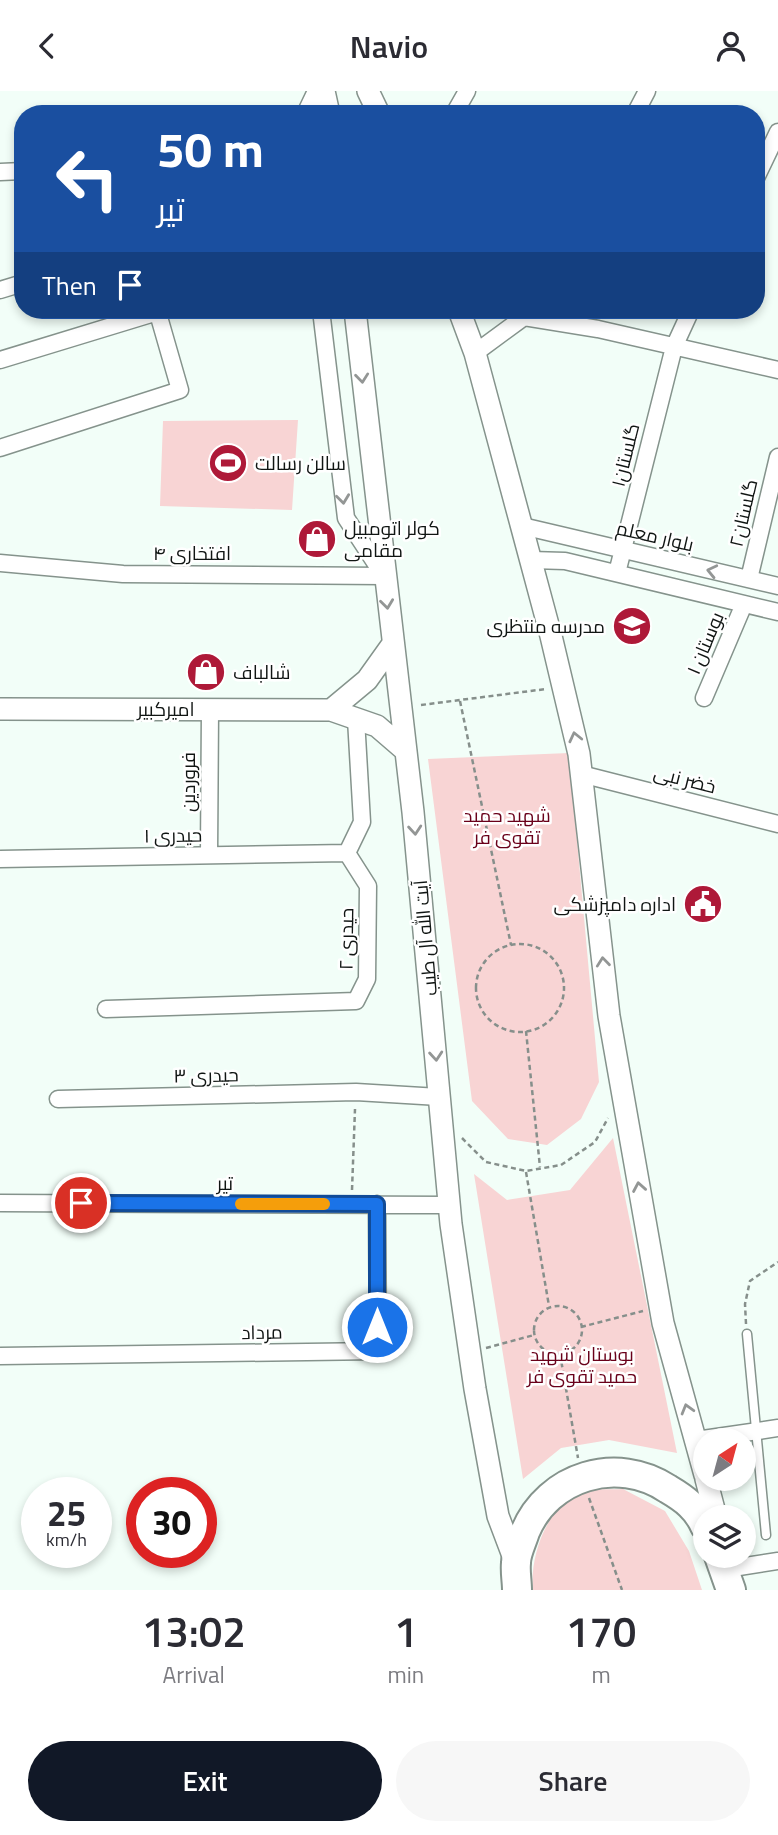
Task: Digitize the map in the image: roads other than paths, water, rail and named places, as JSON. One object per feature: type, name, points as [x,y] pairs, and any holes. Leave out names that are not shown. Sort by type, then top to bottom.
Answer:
[{"type":"highway","points":[[517,1590],[515,1561],[532,1517],[546,1497],[582,1477],[607,1472],[631,1474],[658,1482],[693,1508]]},
{"type":"main road","name":"آیت الله آل طیب","points":[[356,319],[406,751],[450,1205],[470,1352],[498,1516],[515,1561]]},
{"type":"main road","points":[[462,319],[475,353],[563,687],[581,774],[609,1016],[660,1307],[693,1429]]},
{"type":"main road","points":[[331,710],[367,680],[392,645]]},
{"type":"main road","name":"امیرکبیر","points":[[0,709],[331,710],[377,726],[406,751]]},
{"type":"street","points":[[765,159],[778,132]]},
{"type":"street","points":[[0,360],[130,319]]},
{"type":"street","points":[[0,448],[180,390],[161,319]]},
{"type":"street","points":[[322,319],[346,518],[384,576]]},
{"type":"street","points":[[475,353],[519,319]]},
{"type":"street","points":[[548,319],[778,370]]},
{"type":"street","name":"گلستان۱","points":[[617,573],[674,347],[687,319]]},
{"type":"street","name":"گلستان۲","points":[[749,579],[778,457]]},
{"type":"street","name":"بلوار معلم","points":[[522,526],[778,586]]},
{"type":"street","points":[[531,560],[565,561],[778,612]]},
{"type":"street","name":"افتخاری ۴","points":[[0,563],[124,573],[384,576]]},
{"type":"street","name":"بوستان ۱","points":[[704,698],[744,604]]},
{"type":"street","name":"فروردین","points":[[209,855],[210,709]]},
{"type":"street","points":[[347,853],[362,823],[356,719]]},
{"type":"street","name":"خضر نبی","points":[[581,774],[778,824]]},
{"type":"street","name":"حیدری ۱","points":[[0,859],[347,853]]},
{"type":"street","name":"حیدری ۲","points":[[106,1009],[356,1001],[367,979],[368,886],[347,853]]},
{"type":"street","name":"حیدری ۳","points":[[58,1099],[356,1092],[440,1107]]},
{"type":"street","name":"تیر","points":[[0,1203],[450,1205]]},
{"type":"street","name":"مرداد","points":[[0,1356],[378,1351],[377,1204]]},
{"type":"street","points":[[756,1431],[778,1428]]},
{"type":"street","points":[[756,1564],[778,1561]]},
{"type":"lane","points":[[747,1334],[756,1428]]},
{"type":"lane","points":[[756,1431],[766,1535]]},
{"type":"place","name":"سالن رسالت","points":[[228,463]]},
{"type":"place","name":"کولر اتومبیل مقامی","points":[[317,539]]},
{"type":"place","name":"مدرسه منتظری","points":[[632,626]]},
{"type":"place","name":"شالباف","points":[[206,672]]},
{"type":"place","name":"اداره دامپزشکی","points":[[703,904]]},
{"type":"park label","name":"شهید حمید تقوی فر","points":[[507,826]]},
{"type":"park label","name":"بوستان شهید حمید تقوی فر","points":[[582,1365]]}]
